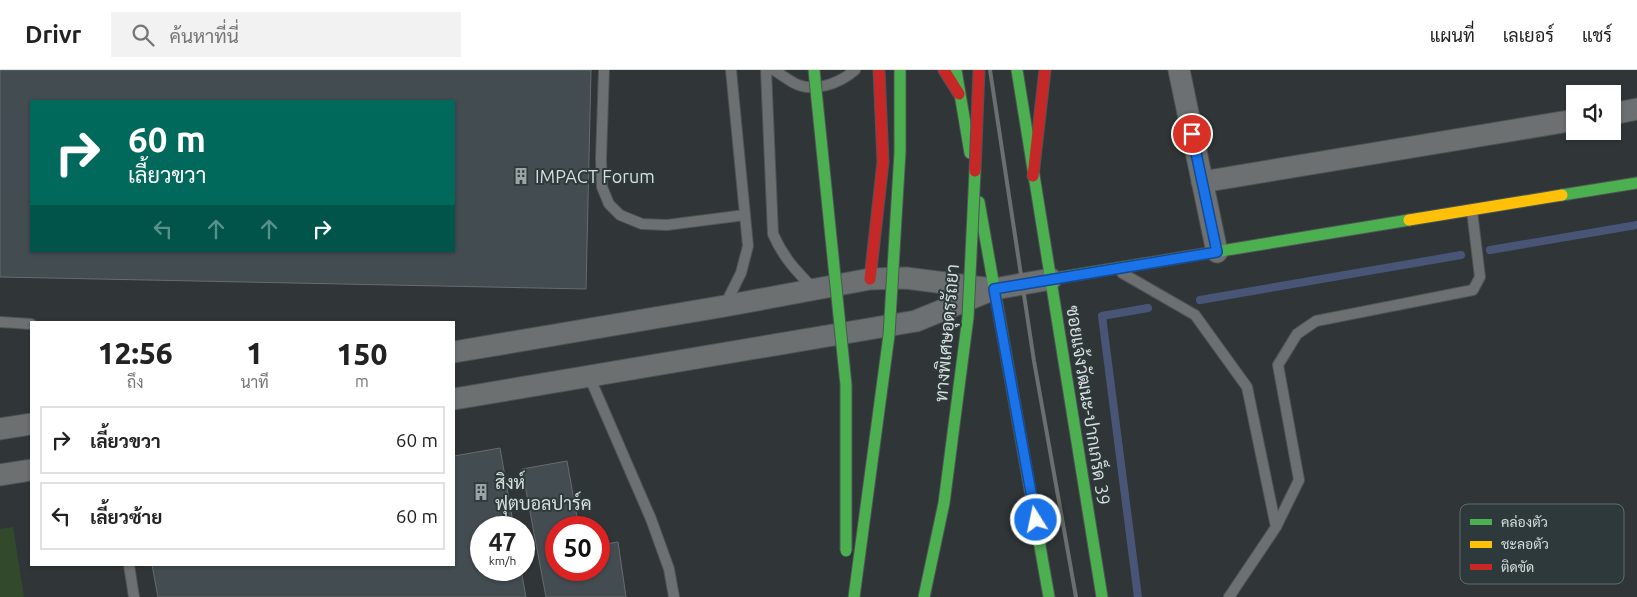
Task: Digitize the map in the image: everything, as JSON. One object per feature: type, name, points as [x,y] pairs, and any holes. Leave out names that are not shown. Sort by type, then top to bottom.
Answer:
[{"type":"main road","points":[[814,70],[846,385],[846,558]]},
{"type":"main road","points":[[870,279],[883,162],[879,70]]},
{"type":"main road","points":[[854,597],[889,335],[900,152],[900,70]]},
{"type":"main road","points":[[944,70],[959,94]]},
{"type":"main road","points":[[956,70],[1049,597]]},
{"type":"main road","name":"ทางพิเศษอุดรรัถยา","points":[[924,597],[944,503],[968,317],[979,70]]},
{"type":"main road","name":"ซอยแจ้งวัฒนะ-ปากเกร็ด 39","points":[[1017,70],[1102,597]]},
{"type":"main road","points":[[1033,176],[1045,70]]},
{"type":"main road","points":[[1051,280],[1637,183]]},
{"type":"main road","points":[[846,578],[846,597]]},
{"type":"street","points":[[1179,70],[1217,252]]},
{"type":"street","points":[[1621,113],[1637,110]]},
{"type":"street","points":[[1202,182],[1566,121]]},
{"type":"street","points":[[455,352],[725,306],[870,279],[906,278],[994,289]]},
{"type":"street","points":[[455,398],[916,321],[994,289],[1051,280]]},
{"type":"street","points":[[0,429],[30,424]]},
{"type":"street","points":[[0,475],[30,470]]},
{"type":"lane","points":[[604,70],[602,187],[609,204],[620,215],[642,224],[667,225],[745,215]]},
{"type":"lane","points":[[725,306],[741,273],[748,246],[730,70]]},
{"type":"lane","points":[[766,70],[773,234],[779,249],[789,264],[814,290]]},
{"type":"lane","points":[[774,70],[795,84],[816,87],[834,83],[855,70]]},
{"type":"lane","points":[[1229,597],[1276,527],[1299,480],[1278,365],[1297,334],[1316,320],[1473,290],[1480,277],[1472,210]]},
{"type":"lane","points":[[1115,268],[1195,315],[1247,387],[1276,527]]},
{"type":"lane","points":[[0,322],[30,324]]},
{"type":"lane","points":[[588,376],[651,519],[669,569],[674,597]]},
{"type":"lane","points":[[129,566],[134,597]]},
{"type":"green space","points":[[13,527],[24,597],[0,597],[0,529]]},
{"type":"building","name":"IMPACT Forum","points":[[0,70],[591,70],[586,289],[0,277]]},
{"type":"building","name":"สิงห์ ฟุตบอลปาร์ค","points":[[500,448],[512,516],[470,516],[470,581],[523,581],[526,597],[158,597],[152,566],[455,566],[455,456]]},
{"type":"building","points":[[567,461],[577,516],[545,516],[545,581],[610,581],[610,543],[618,542],[626,597],[546,597],[535,538],[535,516],[531,516],[522,469]]},
{"type":"waterway","points":[[1490,250],[1637,225]]},
{"type":"waterway","points":[[1200,300],[1461,255]]},
{"type":"waterway","points":[[1138,597],[1102,316],[1148,308]]},
{"type":"railway","points":[[990,70],[1034,361],[1076,597]]},
{"type":"traffic: fast","points":[[814,70],[846,385],[846,551]]},
{"type":"traffic: fast","points":[[854,597],[889,335],[900,152],[900,70]]},
{"type":"traffic: fast","points":[[956,70],[970,153]]},
{"type":"traffic: fast","points":[[1017,70],[1102,597]]},
{"type":"traffic: fast","points":[[924,597],[944,503],[968,317],[975,171]]},
{"type":"traffic: fast","points":[[1562,195],[1637,183]]},
{"type":"traffic: fast","points":[[979,202],[1049,597]]},
{"type":"traffic: fast","points":[[1051,279],[1409,220]]},
{"type":"traffic: slow","points":[[1409,220],[1562,195]]},
{"type":"traffic: jam","points":[[870,279],[883,162],[879,70]]},
{"type":"traffic: jam","points":[[944,70],[959,94]]},
{"type":"traffic: jam","points":[[975,171],[979,70]]},
{"type":"traffic: jam","points":[[1033,176],[1045,70]]},
{"type":"place","name":"IMPACT Forum","points":[[521,176]]},
{"type":"place","name":"สิงห์ ฟุตบอลปาร์ค","points":[[481,492]]},
{"type":"route","points":[[1036,520],[994,289],[1217,252],[1192,134]]}]
